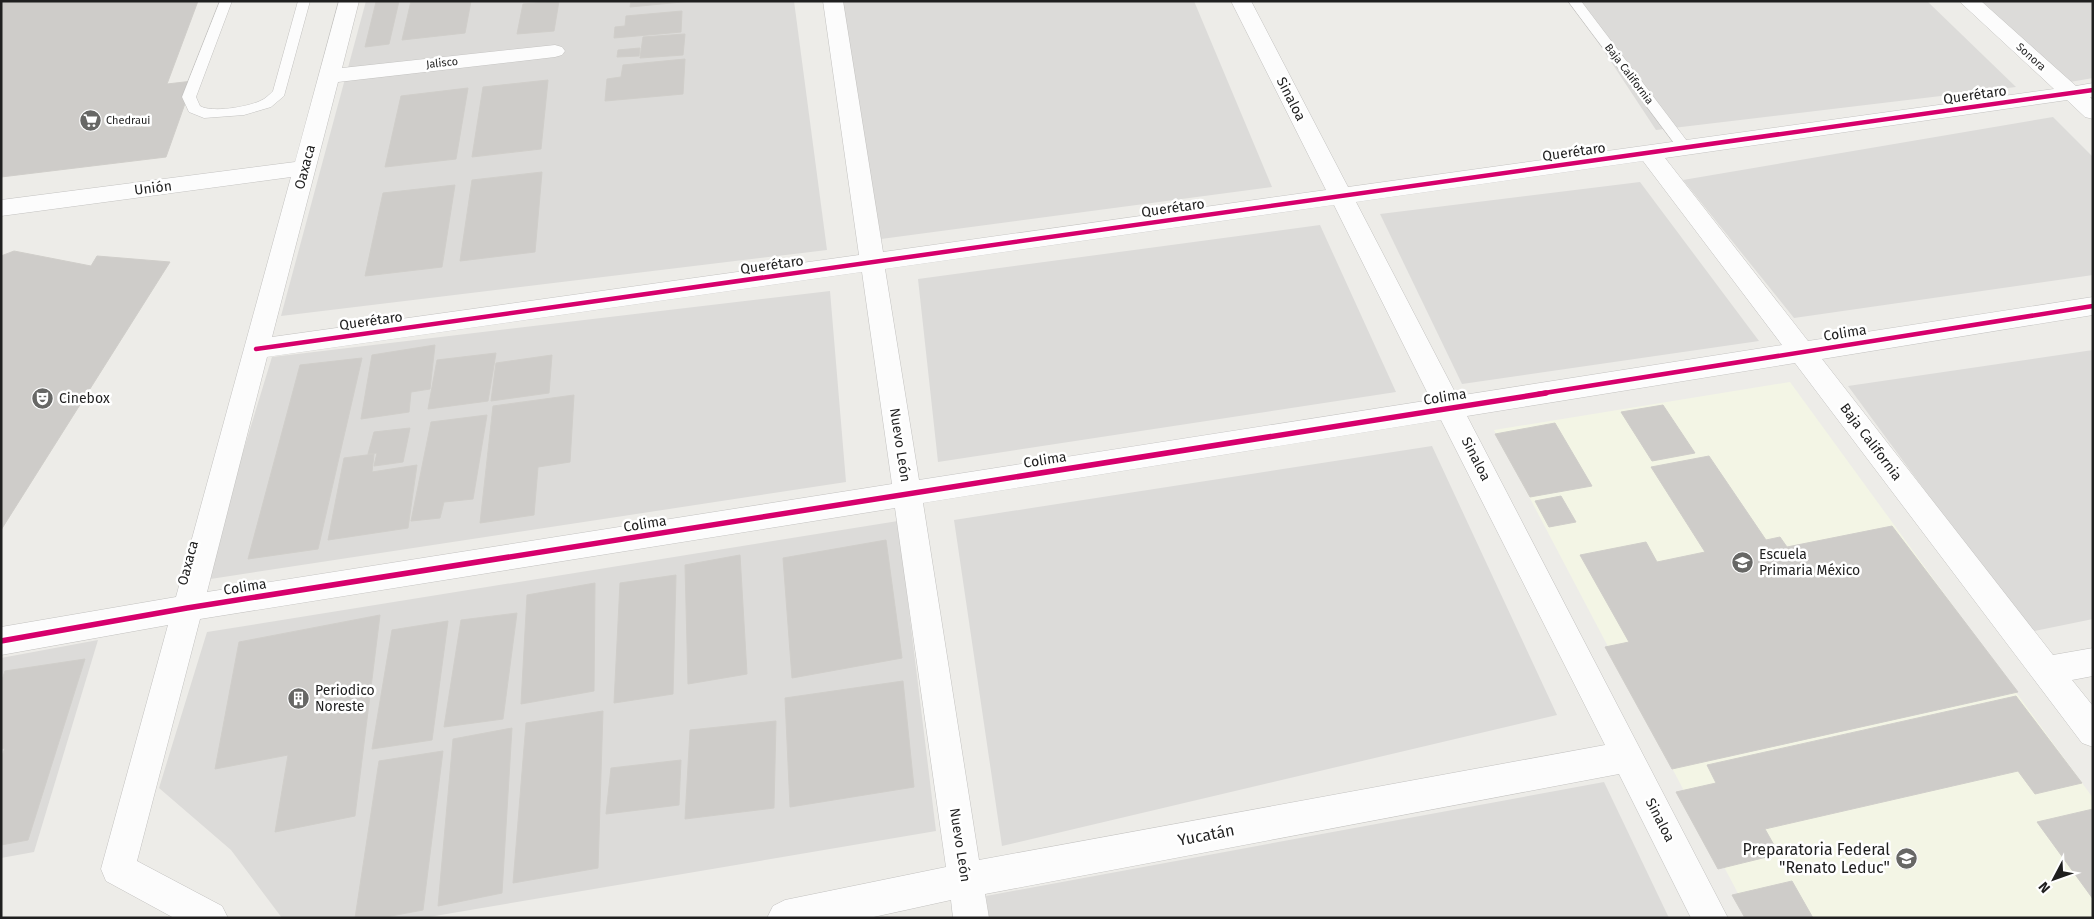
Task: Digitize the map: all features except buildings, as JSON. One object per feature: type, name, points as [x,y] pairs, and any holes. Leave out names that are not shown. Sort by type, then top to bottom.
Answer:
[{"type":"street","name":"Oaxaca","points":[[210,918],[118,869],[348,1]]},
{"type":"street","name":"Nuevo León","points":[[833,1],[970,918]]},
{"type":"street","name":"Sinaloa","points":[[1241,1],[1710,918]]},
{"type":"street","name":"Sonora","points":[[1968,1],[2082,92],[2093,112]]},
{"type":"street","name":"Jalisco","points":[[329,76],[555,51]]},
{"type":"street","name":"Querétaro","points":[[256,349],[2082,92]]},
{"type":"street","name":"Baja California","points":[[1649,152],[2093,732]]},
{"type":"street","name":"Unión","points":[[1,208],[304,168]]},
{"type":"street","name":"Colima","points":[[1,641],[187,608],[2093,306]]},
{"type":"street","points":[[2045,670],[2093,662]]},
{"type":"street","name":"Yucatán","points":[[785,918],[965,880],[1627,757]]},
{"type":"lane","points":[[226,1],[189,97],[194,109],[204,114],[244,111],[266,104],[279,93],[304,1]]},
{"type":"lane","name":"Baja California","points":[[1574,1],[1685,148]]},
{"type":"shaded area","points":[[366,1],[794,1],[827,250],[281,316]]},
{"type":"shaded area","points":[[843,1],[1194,1],[1272,187],[881,239]]},
{"type":"shaded area","points":[[1571,1],[1927,1],[2016,87],[1656,130]]},
{"type":"shaded area","points":[[1981,1],[2093,1],[2093,78],[2070,82]]},
{"type":"shaded area","points":[[2053,117],[2093,157],[2093,275],[1794,318],[1683,180]]},
{"type":"shaded area","points":[[1640,182],[1759,341],[1462,384],[1380,214]]},
{"type":"shaded area","points":[[1320,225],[1396,392],[938,462],[918,279]]},
{"type":"shaded area","points":[[830,291],[846,482],[204,580],[272,357]]},
{"type":"shaded area","points":[[2093,350],[2093,619],[2029,632],[1848,386]]},
{"type":"shaded area","name":"Escuela Primaria México","points":[[1790,382],[2093,798],[2093,918],[1751,918],[1494,430]]},
{"type":"shaded area","points":[[1432,446],[1557,715],[1002,846],[954,520]]},
{"type":"shaded area","points":[[898,521],[936,831],[423,918],[282,918],[231,850],[159,788],[207,632]]},
{"type":"shaded area","points":[[98,640],[34,852],[1,858],[1,658]]},
{"type":"shaded area","points":[[1604,782],[1669,918],[989,918],[986,896]]},
{"type":"cycle path","points":[[256,349],[2093,90]]},
{"type":"cycle path","points":[[1,641],[187,608],[2093,306]]},
{"type":"place","name":"Chedraui","points":[[90,120]]},
{"type":"place","name":"Cinebox","points":[[43,398]]},
{"type":"place","name":"Escuela Primaria México","points":[[1743,562]]},
{"type":"place","name":"Periodico Noreste","points":[[299,698]]},
{"type":"place","name":"Preparatoria Federal \"Renato Leduc\"","points":[[1906,858]]}]
